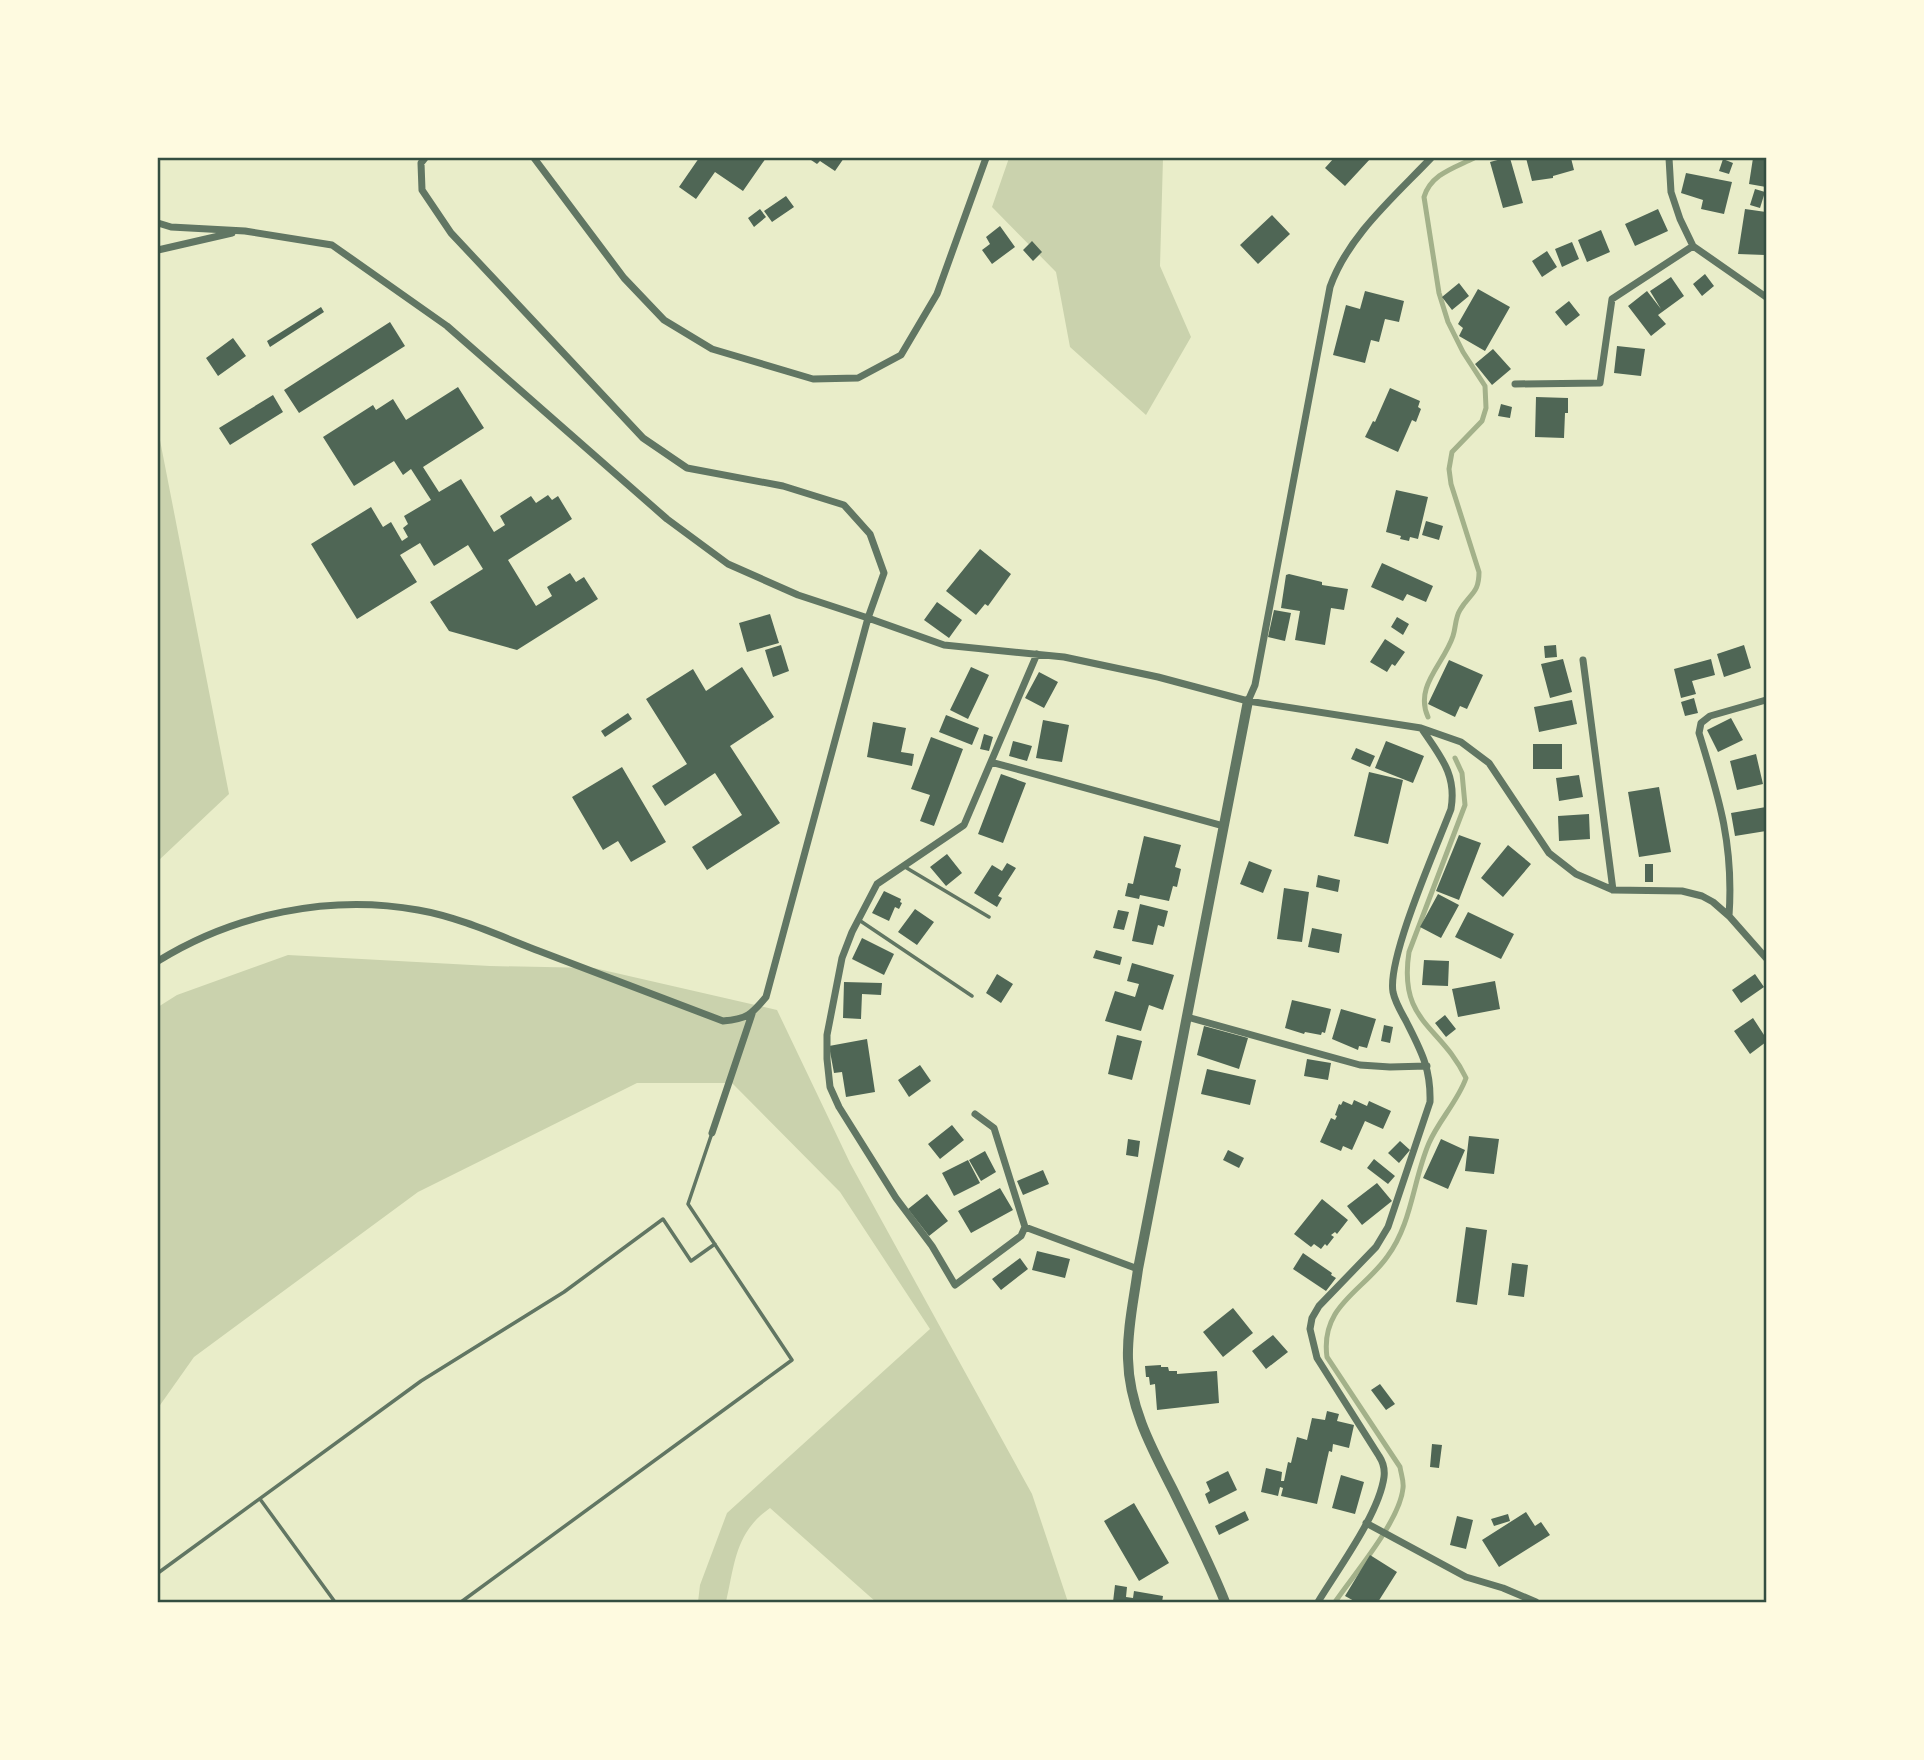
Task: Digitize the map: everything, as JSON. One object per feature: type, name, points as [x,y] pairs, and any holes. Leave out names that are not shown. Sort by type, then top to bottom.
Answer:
[{"type":"street","points":[[158,961],[210,933],[251,919],[304,908],[354,905],[419,910],[480,928],[723,1021],[741,1019],[752,1013],[766,998],[868,618],[884,573],[870,534],[844,505],[783,486],[687,468],[643,438],[451,233],[422,190],[421,163],[425,158]]},
{"type":"street","points":[[534,158],[624,278],[664,320],[712,349],[813,379],[859,378],[901,355],[937,294],[986,158]]},
{"type":"street","points":[[1225,1602],[1144,1433],[1133,1396],[1128,1360],[1129,1324],[1248,701],[1255,685],[1330,287],[1338,264],[1352,244],[1431,158]]},
{"type":"street","points":[[1669,158],[1671,192],[1693,246],[1766,297]]},
{"type":"street","points":[[158,223],[171,227],[245,231],[332,245],[447,326],[667,519],[728,564],[798,595],[944,645],[1064,657],[1158,677],[1248,701],[1421,728],[1461,743],[1489,763],[1549,853],[1576,874],[1613,890],[1682,891],[1702,896],[1729,916],[1766,958]]},
{"type":"street","points":[[158,250],[245,231]]},
{"type":"street","points":[[1515,384],[1600,383],[1612,299],[1693,246]]},
{"type":"street","points":[[975,1114],[995,1128],[1025,1227],[1021,1236],[955,1285],[839,1107],[830,1087],[828,1035],[842,958],[877,884],[964,825],[1037,654]]},
{"type":"street","points":[[1583,660],[1613,890]]},
{"type":"street","points":[[1729,916],[1731,885],[1723,815],[1699,733],[1701,723],[1710,716],[1766,700]]},
{"type":"street","points":[[1318,1602],[1369,1525],[1384,1475],[1383,1464],[1317,1358],[1310,1329],[1312,1318],[1376,1247],[1388,1227],[1430,1102],[1427,1066],[1393,990],[1393,971],[1400,946],[1451,809],[1454,793],[1447,766],[1421,728]]},
{"type":"street","points":[[991,762],[1224,826]]},
{"type":"street","points":[[712,1133],[752,1013]]},
{"type":"street","points":[[1187,1017],[1360,1065],[1427,1066]]},
{"type":"street","points":[[1025,1227],[1138,1269]]},
{"type":"street","points":[[1369,1525],[1466,1577],[1536,1602]]},
{"type":"lane","points":[[903,866],[989,917]]},
{"type":"lane","points":[[859,920],[972,996]]},
{"type":"lane","points":[[461,1602],[792,1360],[688,1204],[712,1133]]},
{"type":"lane","points":[[158,1573],[421,1381],[564,1292],[663,1219],[691,1261],[715,1244]]},
{"type":"lane","points":[[260,1499],[335,1602]]},
{"type":"green space","points":[[1009,158],[1163,158],[1160,266],[1191,337],[1146,415],[1070,347],[1056,272],[992,207]]},
{"type":"green space","points":[[158,430],[229,794],[158,861]]},
{"type":"green space","points":[[288,955],[490,966],[594,968],[777,1010],[850,1163],[1032,1494],[1068,1602],[876,1602],[770,1508],[758,1518],[743,1538],[726,1602],[698,1602],[700,1585],[727,1513],[930,1329],[840,1192],[732,1083],[637,1083],[418,1192],[194,1357],[158,1408],[158,1007],[177,995]]},
{"type":"building","points":[[699,158],[766,158],[743,191],[715,172],[696,199],[679,187]]},
{"type":"building","points":[[844,158],[835,171],[820,161],[817,164],[811,160]]},
{"type":"building","points":[[1334,158],[1371,158],[1345,186],[1325,168]]},
{"type":"building","points":[[1510,158],[1523,203],[1503,208],[1490,162]]},
{"type":"building","points":[[1526,158],[1571,158],[1574,170],[1553,178],[1532,181]]},
{"type":"building","points":[[1753,158],[1766,158],[1766,187],[1749,184]]},
{"type":"building","points":[[1723,159],[1733,163],[1729,174],[1719,171]]},
{"type":"building","points":[[1686,173],[1732,182],[1724,214],[1701,209],[1703,200],[1681,193]]},
{"type":"building","points":[[1755,189],[1765,192],[1760,208],[1750,205]]},
{"type":"building","points":[[786,196],[794,207],[772,222],[764,211]]},
{"type":"building","points":[[760,209],[766,217],[754,227],[748,218]]},
{"type":"building","points":[[1658,209],[1668,231],[1635,246],[1625,224]]},
{"type":"building","points":[[1745,209],[1766,212],[1765,255],[1738,254]]},
{"type":"building","points":[[1272,215],[1290,234],[1258,264],[1240,245]]},
{"type":"building","points":[[1000,226],[1015,247],[992,264],[982,250],[990,244],[986,237]]},
{"type":"building","points":[[1601,230],[1610,252],[1587,262],[1578,240]]},
{"type":"building","points":[[1032,241],[1042,252],[1033,261],[1023,250]]},
{"type":"building","points":[[1572,242],[1579,259],[1562,267],[1555,249]]},
{"type":"building","points":[[1547,251],[1557,267],[1542,277],[1532,261]]},
{"type":"building","points":[[1705,274],[1714,286],[1702,296],[1693,284]]},
{"type":"building","points":[[1671,277],[1684,296],[1658,315],[1666,324],[1651,336],[1628,306],[1647,291],[1661,309],[1650,291]]},
{"type":"building","points":[[1459,283],[1469,296],[1452,310],[1442,297]]},
{"type":"building","points":[[1478,289],[1510,307],[1485,351],[1459,336],[1463,328],[1458,324]]},
{"type":"building","points":[[1365,291],[1404,301],[1399,322],[1385,319],[1379,342],[1371,340],[1365,363],[1333,355],[1346,305],[1360,309]]},
{"type":"building","points":[[1569,301],[1580,315],[1566,326],[1555,312]]},
{"type":"building","points":[[321,307],[324,312],[270,347],[267,341]]},
{"type":"building","points":[[390,322],[405,346],[299,413],[284,390]]},
{"type":"building","points":[[233,338],[246,356],[218,376],[206,358]]},
{"type":"building","points":[[1617,346],[1645,349],[1641,376],[1614,373]]},
{"type":"building","points":[[1493,349],[1511,369],[1492,385],[1475,364]]},
{"type":"building","points":[[458,387],[484,428],[423,467],[439,492],[461,479],[494,532],[505,525],[500,516],[531,496],[536,503],[548,495],[552,500],[558,496],[572,519],[508,560],[536,606],[552,596],[547,587],[570,573],[576,582],[584,577],[598,599],[517,650],[449,631],[430,602],[483,569],[468,545],[434,566],[420,543],[400,555],[417,582],[357,619],[311,544],[371,507],[383,527],[391,522],[402,541],[408,537],[403,528],[408,524],[404,516],[431,500],[411,469],[403,475],[394,461],[354,486],[323,437],[373,405],[376,410],[393,399],[406,420]]},
{"type":"building","points":[[1390,388],[1420,401],[1418,407],[1421,409],[1416,422],[1412,420],[1398,452],[1365,437]]},
{"type":"building","points":[[273,395],[283,412],[230,445],[219,428]]},
{"type":"building","points":[[1536,397],[1568,398],[1564,438],[1535,437]]},
{"type":"building","points":[[1501,404],[1512,407],[1510,418],[1498,416]]},
{"type":"building","points":[[1396,490],[1428,497],[1418,539],[1410,537],[1409,541],[1386,532]]},
{"type":"building","points":[[1426,521],[1443,526],[1439,540],[1422,535]]},
{"type":"building","points":[[980,549],[1011,574],[988,606],[985,604],[976,615],[946,591]]},
{"type":"building","points":[[1382,563],[1433,586],[1426,602],[1407,594],[1403,601],[1371,587]]},
{"type":"building","points":[[1286,575],[1322,582],[1322,585],[1348,589],[1344,610],[1331,608],[1325,645],[1295,640],[1300,611],[1281,608]]},
{"type":"building","points":[[937,602],[962,620],[949,638],[924,620]]},
{"type":"building","points":[[1274,610],[1291,613],[1285,641],[1268,637]]},
{"type":"building","points":[[770,614],[779,643],[747,652],[739,623]]},
{"type":"building","points":[[1397,617],[1409,624],[1403,635],[1391,627]]},
{"type":"building","points":[[1385,639],[1405,652],[1387,672],[1370,662]]},
{"type":"building","points":[[781,645],[789,671],[773,677],[765,650]]},
{"type":"building","points":[[1556,645],[1557,657],[1545,658],[1544,646]]},
{"type":"building","points":[[1744,645],[1751,668],[1724,677],[1717,654]]},
{"type":"building","points":[[1563,659],[1572,692],[1550,698],[1541,664]]},
{"type":"building","points":[[1711,659],[1715,675],[1692,681],[1696,694],[1681,698],[1674,669]]},
{"type":"building","points":[[1449,660],[1483,675],[1467,709],[1460,706],[1455,717],[1428,704]]},
{"type":"building","points":[[742,667],[774,717],[730,746],[780,823],[707,870],[692,847],[742,815],[715,773],[665,806],[652,786],[687,764],[646,699],[693,669],[706,691]]},
{"type":"building","points":[[971,667],[989,675],[968,719],[950,710]]},
{"type":"building","points":[[1039,672],[1058,682],[1044,708],[1025,698]]},
{"type":"building","points":[[1694,698],[1698,713],[1685,716],[1681,702]]},
{"type":"building","points":[[1572,700],[1577,724],[1539,732],[1534,707]]},
{"type":"building","points":[[628,713],[632,719],[605,737],[601,731]]},
{"type":"building","points":[[946,715],[979,728],[972,745],[939,732]]},
{"type":"building","points":[[1731,718],[1743,740],[1718,752],[1707,730]]},
{"type":"building","points":[[1043,720],[1069,725],[1062,762],[1036,758]]},
{"type":"building","points":[[873,722],[906,728],[901,752],[914,754],[912,766],[867,757]]},
{"type":"building","points":[[984,734],[993,737],[989,751],[980,749]]},
{"type":"building","points":[[931,737],[963,749],[934,826],[920,821],[930,795],[911,789]]},
{"type":"building","points":[[1013,741],[1032,746],[1027,761],[1009,756]]},
{"type":"building","points":[[1386,741],[1424,756],[1413,783],[1375,768]]},
{"type":"building","points":[[1533,744],[1562,744],[1562,769],[1533,769]]},
{"type":"building","points":[[1356,748],[1375,756],[1370,767],[1351,759]]},
{"type":"building","points":[[1756,754],[1763,784],[1737,790],[1730,761]]},
{"type":"building","points":[[622,767],[666,842],[631,862],[618,841],[603,850],[572,797]]},
{"type":"building","points":[[1369,772],[1403,780],[1388,844],[1354,836]]},
{"type":"building","points":[[1001,774],[1026,783],[1003,843],[978,834]]},
{"type":"building","points":[[1579,775],[1583,797],[1559,801],[1556,778]]},
{"type":"building","points":[[1659,787],[1671,852],[1639,857],[1628,792]]},
{"type":"building","points":[[1766,807],[1766,831],[1735,836],[1731,813]]},
{"type":"building","points":[[1589,814],[1590,839],[1559,841],[1558,816]]},
{"type":"building","points":[[1459,835],[1481,843],[1459,900],[1436,891]]},
{"type":"building","points":[[1144,836],[1181,845],[1175,867],[1181,869],[1177,887],[1173,886],[1169,901],[1140,895],[1139,899],[1125,896],[1128,883],[1133,884]]},
{"type":"building","points":[[1508,845],[1531,864],[1503,897],[1481,878]]},
{"type":"building","points":[[947,854],[962,873],[946,886],[930,867]]},
{"type":"building","points":[[1249,861],[1272,870],[1263,893],[1240,884]]},
{"type":"building","points":[[1007,863],[1016,868],[998,896],[1002,898],[997,907],[974,893],[992,865],[1002,871]]},
{"type":"building","points":[[1645,864],[1653,864],[1653,882],[1645,882]]},
{"type":"building","points":[[1318,875],[1340,880],[1338,892],[1316,887]]},
{"type":"building","points":[[1284,888],[1309,892],[1302,942],[1277,939]]},
{"type":"building","points":[[884,891],[901,899],[902,903],[899,909],[895,907],[889,921],[872,913]]},
{"type":"building","points":[[1438,894],[1459,905],[1441,938],[1420,927]]},
{"type":"building","points":[[1140,904],[1168,911],[1164,927],[1158,925],[1153,945],[1132,941]]},
{"type":"building","points":[[915,909],[934,922],[917,945],[898,932]]},
{"type":"building","points":[[1118,910],[1129,912],[1124,930],[1113,928]]},
{"type":"building","points":[[1468,912],[1514,934],[1501,959],[1455,937]]},
{"type":"building","points":[[1312,928],[1342,934],[1339,953],[1308,947]]},
{"type":"building","points":[[862,938],[894,954],[884,975],[852,959]]},
{"type":"building","points":[[1096,950],[1122,957],[1120,965],[1093,958]]},
{"type":"building","points":[[1424,960],[1449,961],[1448,986],[1422,985]]},
{"type":"building","points":[[1132,963],[1174,975],[1163,1010],[1149,1005],[1141,1031],[1105,1021],[1115,991],[1135,997],[1139,984],[1127,981]]},
{"type":"building","points":[[997,974],[1013,984],[1001,1003],[986,993]]},
{"type":"building","points":[[1755,974],[1764,987],[1741,1003],[1732,990]]},
{"type":"building","points":[[1495,981],[1500,1009],[1458,1017],[1452,989]]},
{"type":"building","points":[[844,982],[882,983],[881,995],[862,994],[861,1019],[843,1018]]},
{"type":"building","points":[[1292,1000],[1331,1009],[1325,1033],[1304,1034],[1285,1028]]},
{"type":"building","points":[[1341,1009],[1376,1019],[1367,1048],[1359,1046],[1358,1050],[1332,1039]]},
{"type":"building","points":[[1445,1015],[1456,1029],[1446,1037],[1435,1023]]},
{"type":"building","points":[[1753,1018],[1766,1042],[1750,1054],[1734,1031]]},
{"type":"building","points":[[1384,1025],[1393,1027],[1390,1043],[1381,1041]]},
{"type":"building","points":[[1204,1026],[1248,1038],[1239,1069],[1197,1055]]},
{"type":"building","points":[[1117,1035],[1142,1041],[1132,1080],[1108,1074]]},
{"type":"building","points":[[867,1039],[875,1092],[846,1097],[842,1072],[834,1073],[829,1046]]},
{"type":"building","points":[[1307,1059],[1331,1063],[1328,1080],[1304,1076]]},
{"type":"building","points":[[920,1065],[931,1081],[909,1097],[898,1080]]},
{"type":"building","points":[[1207,1069],[1256,1080],[1250,1105],[1201,1094]]},
{"type":"building","points":[[1354,1100],[1367,1106],[1369,1101],[1391,1111],[1383,1129],[1365,1121],[1352,1150],[1343,1146],[1341,1151],[1320,1142],[1331,1118],[1335,1120],[1337,1116],[1335,1115],[1339,1104],[1343,1101],[1352,1105]]},
{"type":"building","points":[[952,1125],[964,1140],[940,1159],[928,1144]]},
{"type":"building","points":[[1469,1136],[1499,1139],[1494,1174],[1465,1171]]},
{"type":"building","points":[[1128,1139],[1140,1141],[1138,1157],[1126,1155]]},
{"type":"building","points":[[1441,1139],[1465,1150],[1448,1189],[1423,1178]]},
{"type":"building","points":[[1400,1141],[1410,1150],[1399,1163],[1388,1153]]},
{"type":"building","points":[[1228,1150],[1244,1158],[1239,1168],[1223,1160]]},
{"type":"building","points":[[985,1151],[996,1172],[981,1181],[969,1160]]},
{"type":"building","points":[[1374,1159],[1395,1176],[1388,1184],[1367,1168]]},
{"type":"building","points":[[968,1160],[980,1183],[954,1196],[942,1173]]},
{"type":"building","points":[[1043,1170],[1049,1184],[1023,1195],[1017,1181]]},
{"type":"building","points":[[1377,1183],[1392,1201],[1362,1225],[1347,1206]]},
{"type":"building","points":[[1000,1188],[1013,1210],[971,1233],[958,1211]]},
{"type":"building","points":[[927,1194],[948,1221],[929,1236],[908,1209]]},
{"type":"building","points":[[1322,1199],[1348,1220],[1337,1234],[1335,1232],[1331,1235],[1334,1237],[1327,1246],[1325,1244],[1321,1249],[1314,1244],[1311,1247],[1294,1234]]},
{"type":"building","points":[[1466,1227],[1487,1230],[1477,1305],[1456,1302]]},
{"type":"building","points":[[1037,1251],[1070,1259],[1065,1278],[1032,1270]]},
{"type":"building","points":[[1303,1253],[1336,1278],[1326,1291],[1293,1269]]},
{"type":"building","points":[[1020,1258],[1028,1269],[1001,1290],[992,1279]]},
{"type":"building","points":[[1512,1263],[1528,1265],[1524,1297],[1508,1295]]},
{"type":"building","points":[[1233,1308],[1253,1333],[1223,1357],[1203,1332]]},
{"type":"building","points":[[1273,1335],[1288,1352],[1266,1369],[1252,1351]]},
{"type":"building","points":[[1145,1366],[1168,1367],[1169,1371],[1177,1371],[1177,1374],[1217,1371],[1219,1403],[1157,1410],[1155,1384],[1150,1385]]},
{"type":"building","points":[[1380,1384],[1395,1404],[1386,1410],[1371,1390]]},
{"type":"building","points":[[1327,1411],[1339,1414],[1337,1421],[1354,1425],[1349,1448],[1333,1444],[1332,1452],[1329,1451],[1317,1504],[1281,1496],[1283,1488],[1280,1487],[1278,1496],[1261,1492],[1266,1468],[1282,1472],[1281,1481],[1284,1481],[1297,1437],[1307,1440],[1312,1418],[1325,1420]]},
{"type":"building","points":[[1432,1444],[1442,1445],[1439,1468],[1430,1467]]},
{"type":"building","points":[[1228,1471],[1237,1490],[1209,1504],[1205,1494],[1210,1491],[1206,1482]]},
{"type":"building","points":[[1341,1475],[1364,1482],[1355,1514],[1332,1508]]},
{"type":"building","points":[[1134,1503],[1169,1563],[1139,1581],[1104,1521]]},
{"type":"building","points":[[1245,1511],[1249,1520],[1219,1535],[1215,1526]]},
{"type":"building","points":[[1526,1512],[1535,1526],[1541,1522],[1550,1535],[1499,1567],[1482,1540]]},
{"type":"building","points":[[1508,1514],[1510,1521],[1494,1526],[1491,1519]]},
{"type":"building","points":[[1457,1516],[1473,1520],[1466,1549],[1450,1545]]},
{"type":"building","points":[[1370,1555],[1397,1572],[1378,1602],[1356,1602],[1345,1596]]},
{"type":"building","points":[[1115,1585],[1127,1587],[1126,1597],[1133,1598],[1134,1591],[1163,1596],[1162,1602],[1113,1602]]},
{"type":"waterway","points":[[1428,717],[1425,706],[1427,685],[1449,646],[1458,613],[1476,589],[1479,579],[1451,484],[1449,469],[1452,452],[1482,421],[1486,408],[1485,386],[1448,322],[1439,293],[1424,197],[1427,189],[1438,177],[1474,158]]},
{"type":"waterway","points":[[1335,1602],[1394,1516],[1403,1485],[1400,1467],[1327,1357],[1330,1325],[1336,1312],[1377,1269],[1395,1244],[1407,1216],[1429,1143],[1466,1078],[1456,1060],[1416,1009],[1407,976],[1409,952],[1465,805],[1462,773],[1455,758]]}]
